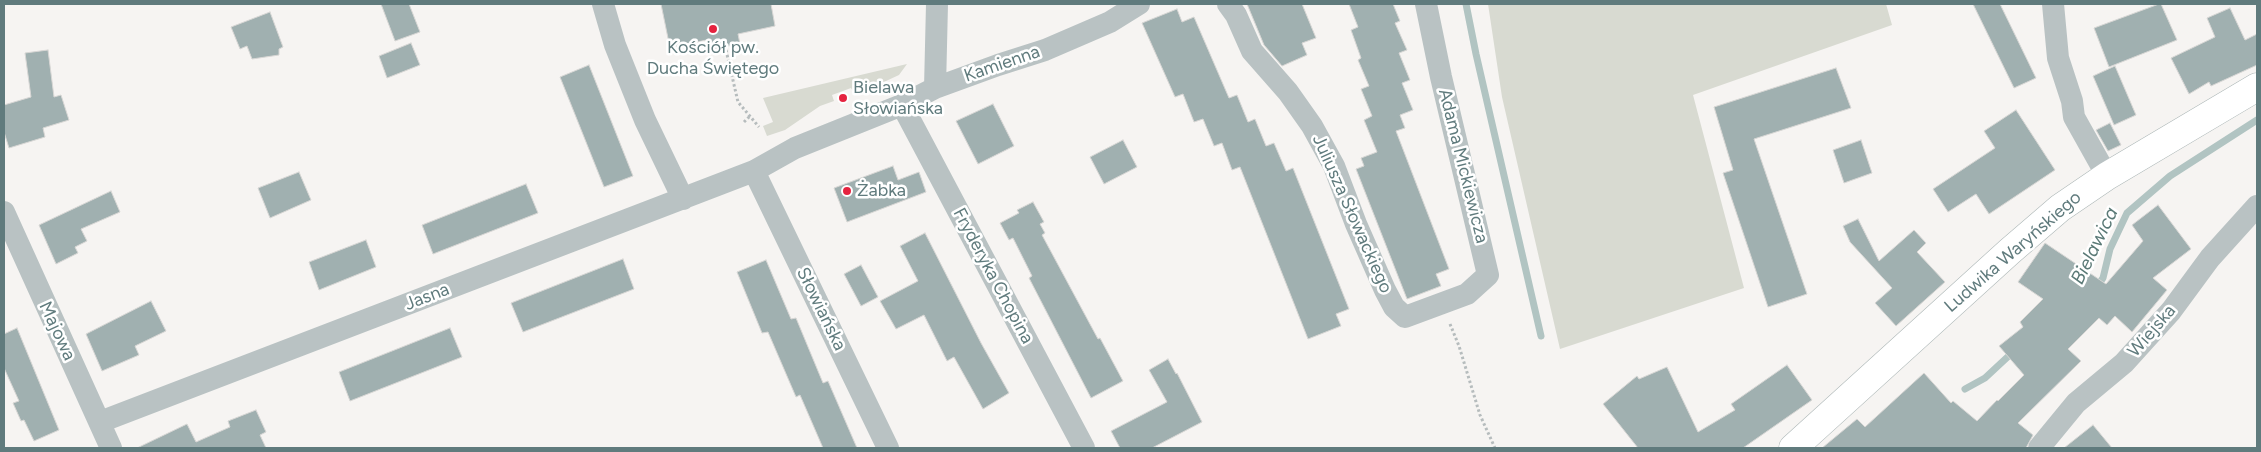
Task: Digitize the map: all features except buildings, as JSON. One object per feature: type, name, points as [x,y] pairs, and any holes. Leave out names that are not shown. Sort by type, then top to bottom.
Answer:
[{"type":"main road","name":"Ludwika Waryńskiego","points":[[1793,448],[2060,208],[2107,176],[2257,87]]},
{"type":"street","points":[[603,4],[615,45],[642,111],[683,199]]},
{"type":"street","points":[[935,88],[936,4]]},
{"type":"street","name":"Kamienna","points":[[754,170],[795,148],[902,105],[935,88],[1044,50],[1110,22],[1140,4]]},
{"type":"street","name":"Juliusza Słowackiego","points":[[1228,4],[1236,15],[1252,51],[1288,92],[1312,126],[1334,166],[1356,224],[1394,307],[1405,317],[1442,305]]},
{"type":"street","name":"Adama Mickiewicza","points":[[1426,4],[1441,77],[1488,275],[1467,294],[1442,305]]},
{"type":"street","points":[[2053,4],[2058,58],[2072,102],[2074,117],[2107,176]]},
{"type":"street","name":"Fryderyka Chopina","points":[[902,105],[1084,448]]},
{"type":"street","name":"Jasna","points":[[100,422],[683,199],[754,170]]},
{"type":"street","name":"Słowiańska","points":[[754,170],[888,448]]},
{"type":"street","name":"Wiejska","points":[[2039,448],[2076,403],[2124,363],[2164,319],[2210,258],[2257,206]]},
{"type":"street","name":"Majowa","points":[[4,212],[111,448]]},
{"type":"path","points":[[726,50],[738,102],[759,127]]},
{"type":"path","points":[[744,122],[750,116]]},
{"type":"path","points":[[1442,305],[1459,346],[1480,416],[1495,448]]},
{"type":"shaded area","points":[[1488,4],[1886,4],[1892,25],[1693,95],[1744,288],[1560,349],[1502,97]]},
{"type":"shaded area","points":[[907,64],[899,75],[886,81],[854,93],[851,88],[832,95],[834,101],[820,106],[785,130],[767,136],[763,126],[773,122],[763,98]]},
{"type":"waterway","points":[[1466,4],[1541,336]]},
{"type":"waterway","name":"Bielawica","points":[[2096,288],[2103,278],[2110,249],[2127,213],[2170,176],[2257,120]]},
{"type":"waterway","name":"Bielawica","points":[[1965,389],[1985,378],[2014,351]]},
{"type":"place","name":"Kościół pw. Ducha Świętego","points":[[713,29]]},
{"type":"place","name":"Bielawa Słowiańska","points":[[843,98]]},
{"type":"place","name":"Żabka","points":[[847,191]]}]
